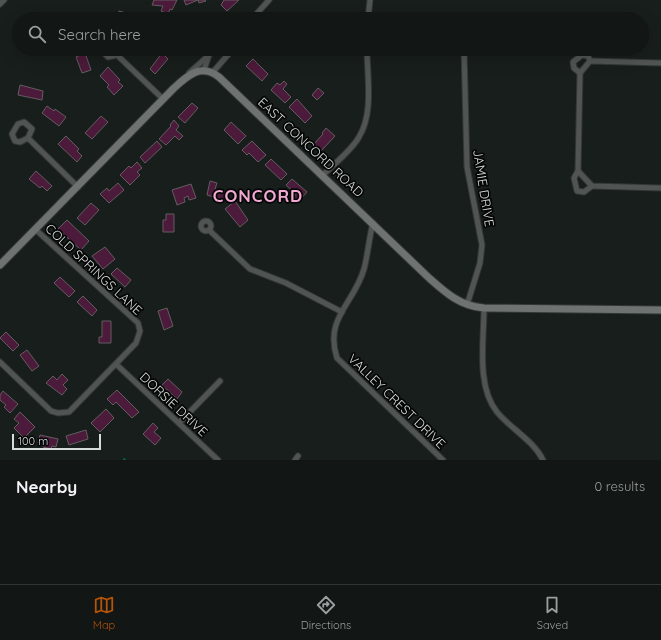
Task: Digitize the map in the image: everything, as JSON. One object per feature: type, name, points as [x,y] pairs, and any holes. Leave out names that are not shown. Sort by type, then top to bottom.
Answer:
[{"type":"street","points":[[0,4],[4,0]]},
{"type":"street","points":[[258,12],[269,0]]},
{"type":"street","points":[[369,12],[370,0]]},
{"type":"street","points":[[122,56],[163,99]]},
{"type":"street","points":[[0,265],[163,99],[208,56]]},
{"type":"street","points":[[204,70],[209,56]]},
{"type":"street","points":[[184,78],[194,72],[204,70],[213,72],[227,56]]},
{"type":"street","points":[[323,175],[359,138],[366,122],[368,107],[367,56]]},
{"type":"street","name":"JAMIE DRIVE","points":[[464,56],[467,167],[482,245],[480,263],[467,305]]},
{"type":"street","points":[[580,56],[573,62],[574,68],[580,73]]},
{"type":"street","points":[[588,56],[590,60]]},
{"type":"street","points":[[590,60],[661,63]]},
{"type":"street","points":[[590,60],[580,73],[578,171],[574,178],[577,191],[584,192],[592,186],[661,188]]},
{"type":"street","name":"EAST CONCORD ROAD","points":[[213,72],[442,289],[456,300],[467,305],[484,308],[661,310]]},
{"type":"street","points":[[28,138],[78,186]]},
{"type":"street","points":[[578,171],[592,186]]},
{"type":"street","name":"VALLEY CREST DRIVE","points":[[373,223],[364,269],[354,292],[333,329],[333,345],[337,358],[443,460]]},
{"type":"street","name":"COLD SPRINGS LANE","points":[[35,229],[138,323],[140,331],[136,343],[116,364]]},
{"type":"street","points":[[209,230],[250,268],[286,283],[342,312]]},
{"type":"street","points":[[484,308],[485,390],[497,412],[536,449],[543,460]]},
{"type":"street","points":[[0,362],[51,411],[64,413],[69,412],[116,364]]},
{"type":"street","name":"DORSIE DRIVE","points":[[116,364],[218,460]]},
{"type":"street","points":[[179,423],[220,381]]},
{"type":"building","points":[[154,0],[177,0],[172,10],[170,9],[169,12],[161,11],[163,6],[152,5]]},
{"type":"building","points":[[184,0],[198,0],[186,5]]},
{"type":"building","points":[[198,0],[205,0],[206,1],[199,3]]},
{"type":"building","points":[[224,0],[239,0],[227,11],[221,5]]},
{"type":"building","points":[[86,56],[91,70],[82,73],[76,57]]},
{"type":"building","points":[[160,56],[165,56],[168,59],[155,74],[150,69]]},
{"type":"building","points":[[253,59],[268,74],[262,81],[246,66]]},
{"type":"building","points":[[108,67],[120,80],[118,82],[123,86],[114,95],[107,87],[109,85],[100,76]]},
{"type":"building","points":[[284,81],[287,84],[283,89],[291,97],[285,103],[271,90],[277,83],[280,85]]},
{"type":"building","points":[[20,85],[43,91],[42,100],[18,95]]},
{"type":"building","points":[[318,88],[324,93],[317,100],[312,95]]},
{"type":"building","points":[[297,99],[312,116],[305,123],[289,107]]},
{"type":"building","points":[[192,103],[198,108],[185,123],[178,117]]},
{"type":"building","points":[[47,106],[54,111],[55,109],[66,117],[59,126],[42,113]]},
{"type":"building","points":[[101,116],[108,122],[92,139],[85,133]]},
{"type":"building","points":[[174,120],[179,126],[176,130],[183,136],[179,140],[175,136],[166,145],[159,139],[171,126],[170,125]]},
{"type":"building","points":[[231,122],[246,136],[238,144],[224,130]]},
{"type":"building","points":[[326,128],[335,136],[321,151],[314,144]]},
{"type":"building","points":[[66,136],[79,149],[77,151],[82,156],[77,162],[58,144]]},
{"type":"building","points":[[157,141],[162,147],[145,163],[140,157]]},
{"type":"building","points":[[252,141],[266,155],[258,162],[249,153],[247,155],[242,150]]},
{"type":"building","points":[[271,159],[287,174],[281,180],[265,165]]},
{"type":"building","points":[[137,162],[142,168],[137,172],[140,175],[130,185],[120,175],[129,166],[131,168]]},
{"type":"building","points":[[36,171],[52,186],[47,191],[42,186],[40,188],[29,179]]},
{"type":"building","points":[[292,179],[307,192],[299,201],[294,197],[296,194],[286,185]]},
{"type":"building","points":[[210,181],[217,183],[215,189],[226,192],[224,200],[207,195]]},
{"type":"building","points":[[118,183],[124,190],[109,203],[100,194],[107,188],[109,191]]},
{"type":"building","points":[[191,184],[196,198],[189,200],[188,196],[184,198],[185,202],[177,205],[172,190]]},
{"type":"building","points":[[235,201],[248,220],[240,227],[225,209]]},
{"type":"building","points":[[91,203],[99,210],[85,225],[77,218]]},
{"type":"building","points":[[166,214],[174,214],[174,232],[163,232],[163,220],[166,220]]},
{"type":"building","points":[[67,220],[89,241],[81,250],[58,229]]},
{"type":"building","points":[[105,247],[115,259],[103,269],[92,256]]},
{"type":"building","points":[[117,268],[131,280],[125,287],[111,274]]},
{"type":"building","points":[[60,277],[75,291],[69,297],[54,283]]},
{"type":"building","points":[[83,296],[97,310],[92,316],[77,302]]},
{"type":"building","points":[[167,308],[173,326],[164,330],[158,311]]},
{"type":"building","points":[[102,321],[111,321],[111,343],[99,343],[99,337],[102,337]]},
{"type":"building","points":[[6,332],[19,345],[13,351],[0,338]]},
{"type":"building","points":[[27,350],[39,366],[32,371],[20,355]]},
{"type":"building","points":[[62,374],[68,380],[63,385],[67,389],[62,395],[46,383],[53,376],[57,380]]},
{"type":"building","points":[[168,379],[182,392],[177,399],[162,385]]},
{"type":"building","points":[[117,390],[139,412],[132,418],[116,402],[113,405],[107,399]]},
{"type":"building","points":[[3,391],[18,404],[10,413],[4,407],[6,405],[0,400],[0,395]]},
{"type":"building","points":[[106,409],[114,418],[100,432],[91,423]]},
{"type":"building","points":[[20,412],[35,427],[24,438],[14,428],[19,423],[14,419]]},
{"type":"building","points":[[153,423],[158,428],[154,432],[161,438],[155,445],[143,434]]},
{"type":"building","points":[[86,430],[88,439],[69,445],[66,436]]},
{"type":"building","points":[[40,435],[58,439],[56,447],[52,446],[51,449],[43,447],[43,444],[38,443]]},
{"type":"district","name":"CONCORD","points":[[258,195]]}]
